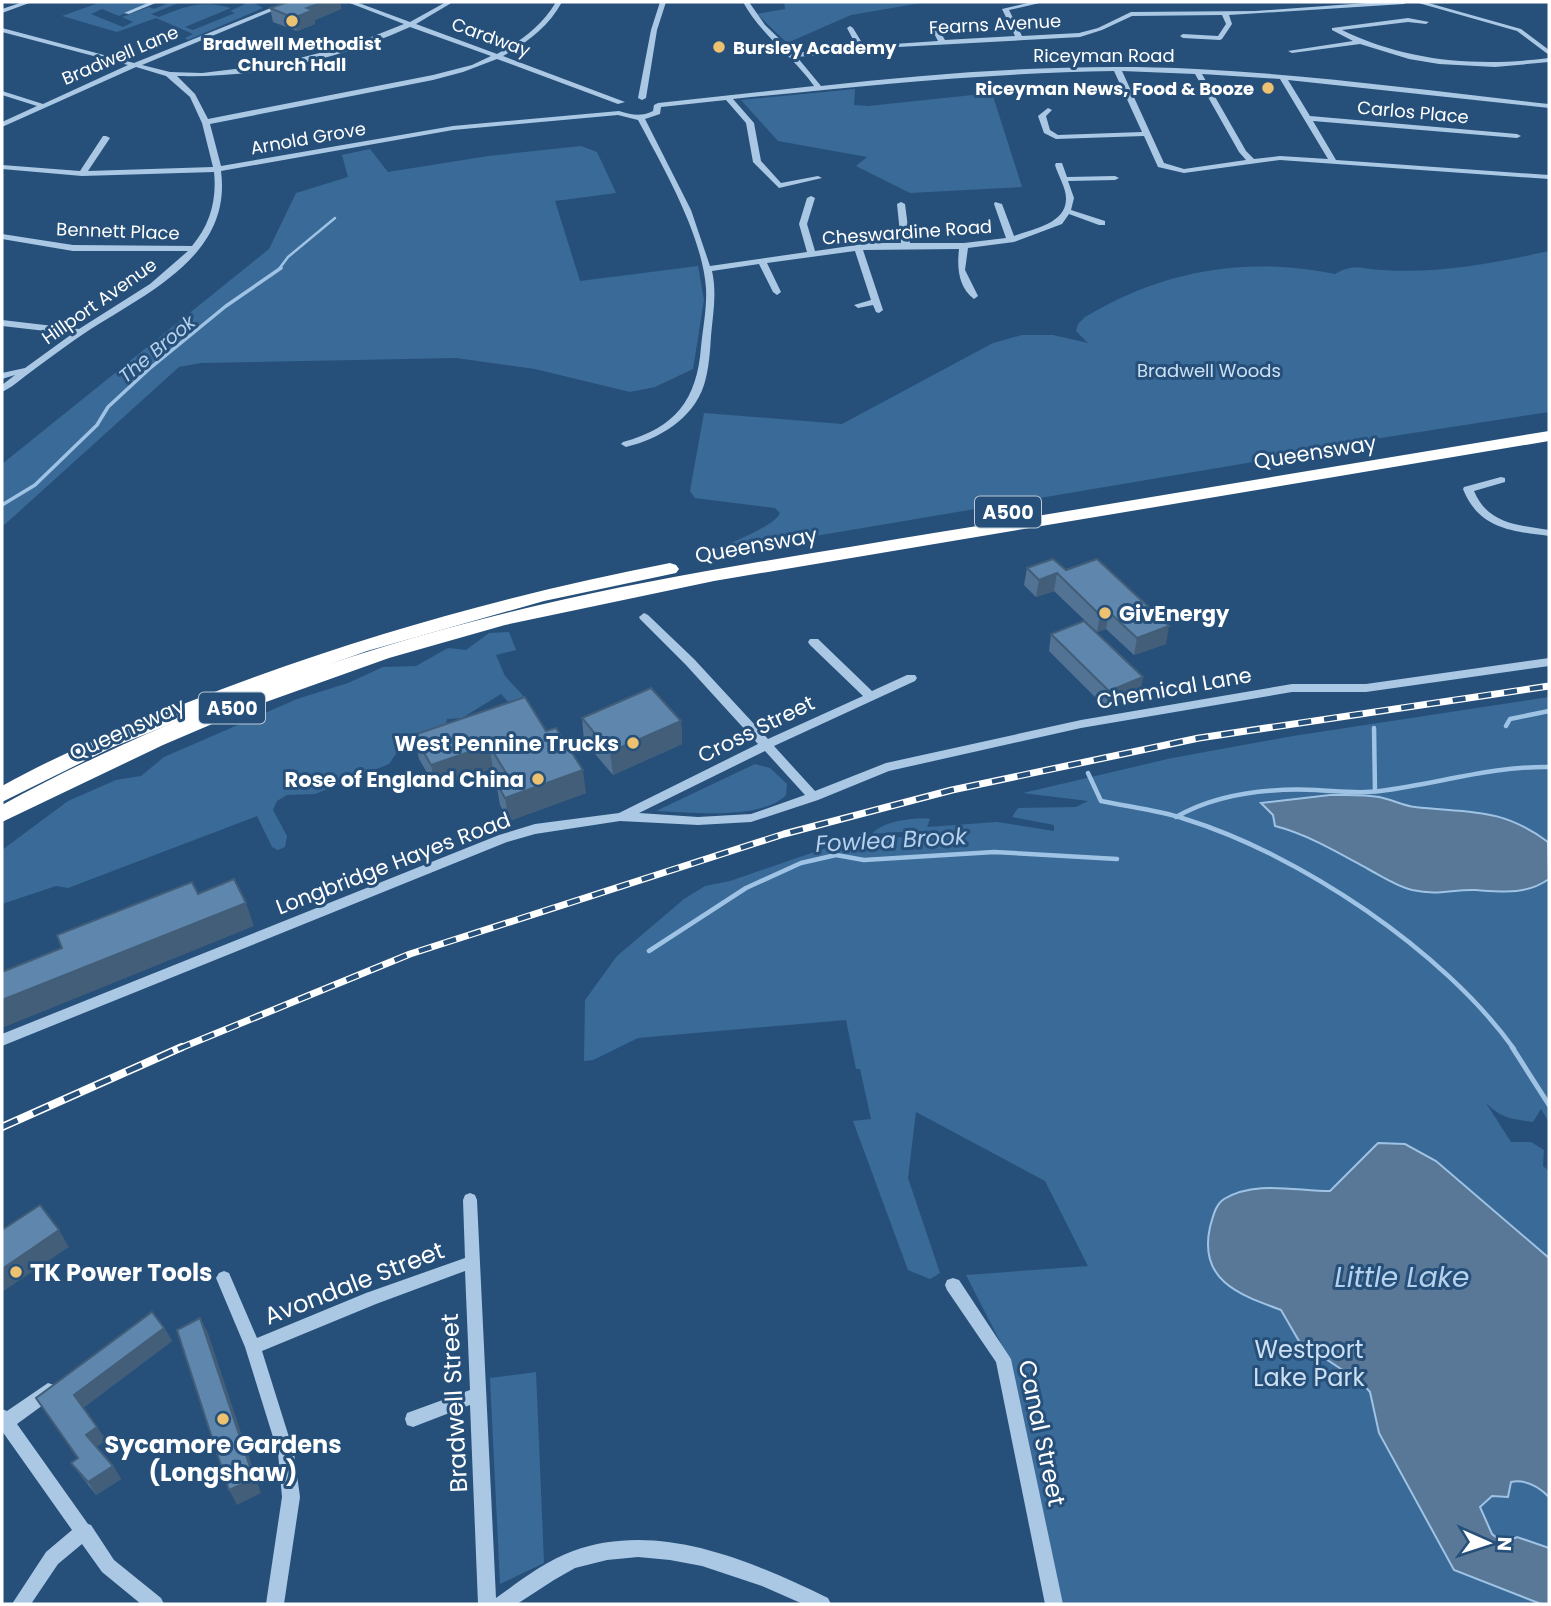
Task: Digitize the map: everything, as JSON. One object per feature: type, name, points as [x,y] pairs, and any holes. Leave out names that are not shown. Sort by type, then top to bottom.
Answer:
[{"type":"highway","name":"Queensway","points":[[2,793],[63,761],[237,689],[345,649],[468,613],[602,581],[1549,423]]},
{"type":"highway","name":"Queensway","points":[[2,814],[168,734],[265,695],[361,661],[473,627],[609,595],[1549,436]]},
{"type":"highway","points":[[2,828],[168,734]]},
{"type":"street","points":[[2,11],[29,2]]},
{"type":"street","points":[[127,13],[155,2]]},
{"type":"street","points":[[259,2],[276,8]]},
{"type":"street","name":"Bradwell Lane","points":[[2,125],[135,65],[291,2]]},
{"type":"street","name":"Cardway","points":[[349,2],[621,102]]},
{"type":"street","points":[[186,85],[200,77],[289,63],[411,25],[450,2]]},
{"type":"street","points":[[206,122],[409,82],[498,56],[529,37],[551,15],[559,2]]},
{"type":"street","points":[[642,98],[654,30],[663,2]]},
{"type":"street","points":[[746,2],[757,23],[807,67],[820,89]]},
{"type":"street","name":"Fearns Avenue","points":[[793,55],[1020,37],[1080,35],[1131,14],[1225,13],[1404,2]]},
{"type":"street","points":[[1418,2],[1519,30],[1549,53]]},
{"type":"street","points":[[1449,9],[1460,2]]},
{"type":"street","points":[[1020,37],[1005,9],[1040,3]]},
{"type":"street","points":[[1183,36],[1220,38],[1228,24],[1225,13]]},
{"type":"street","points":[[1426,22],[1408,20],[1334,29],[1358,43],[1443,62],[1518,65],[1549,60]]},
{"type":"street","points":[[931,22],[943,43]]},
{"type":"street","points":[[850,28],[862,49]]},
{"type":"street","points":[[2,30],[135,65]]},
{"type":"street","points":[[1292,51],[1358,43]]},
{"type":"street","name":"Hillport Avenue","points":[[2,389],[80,332],[146,290],[193,249],[210,226],[215,214],[218,201],[218,169],[206,122],[186,85],[169,74],[135,65]]},
{"type":"street","points":[[1117,69],[1161,165],[1170,169],[1184,171],[1280,158],[1549,177]]},
{"type":"street","name":"Riceyman Road","points":[[658,104],[978,74],[1117,69],[1197,71],[1283,78],[1549,106]]},
{"type":"street","points":[[1197,71],[1251,161]]},
{"type":"street","points":[[169,74],[200,77]]},
{"type":"street","points":[[1283,78],[1334,162]]},
{"type":"street","points":[[2,93],[43,106]]},
{"type":"street","points":[[642,98],[658,104],[657,112],[640,117],[619,113],[616,107],[621,102],[642,98]]},
{"type":"street","points":[[728,98],[750,124],[757,162],[779,186],[818,178]]},
{"type":"street","points":[[1048,110],[1042,116],[1048,131],[1056,137],[1145,134]]},
{"type":"street","name":"Arnold Grove","points":[[2,167],[82,174],[218,169],[465,127],[619,113]]},
{"type":"street","points":[[626,444],[648,437],[670,422],[690,403],[698,389],[704,367],[711,298],[707,270],[680,193],[640,117]]},
{"type":"street","name":"Carlos Place","points":[[1306,118],[1517,136]]},
{"type":"street","points":[[82,174],[106,138]]},
{"type":"street","points":[[1059,165],[1070,198],[1067,211],[1102,223]]},
{"type":"street","points":[[1065,179],[1115,178]]},
{"type":"street","points":[[811,198],[803,224],[812,254]]},
{"type":"street","points":[[901,204],[906,247]]},
{"type":"street","points":[[998,204],[1011,240]]},
{"type":"street","name":"Cheswardine Road","points":[[707,270],[859,248],[964,246],[1011,240],[1059,222],[1067,211]]},
{"type":"street","name":"Bennett Place","points":[[2,236],[73,248],[193,249]]},
{"type":"street","points":[[964,246],[961,270],[974,296]]},
{"type":"street","points":[[859,248],[877,306],[859,304]]},
{"type":"street","points":[[762,262],[776,289],[763,288]]},
{"type":"street","points":[[2,323],[80,332]]},
{"type":"street","points":[[2,376],[30,368]]},
{"type":"street","points":[[1501,480],[1468,489],[1475,506],[1492,521],[1549,533]]},
{"type":"street","points":[[644,617],[814,797]]},
{"type":"street","points":[[814,642],[870,696]]},
{"type":"street","name":"Chemical Lane","points":[[814,797],[886,767],[1081,724],[1292,688],[1366,688],[1549,662]]},
{"type":"street","name":"Cross Street","points":[[620,817],[911,678]]},
{"type":"street","name":"Longbridge Hayes Road","points":[[2,1040],[503,838],[535,830],[620,817],[727,821],[779,810],[814,797]]},
{"type":"street","name":"Bradwell Street","points":[[471,1200],[487,1604]]},
{"type":"street","name":"Avondale Street","points":[[253,1347],[372,1298],[472,1262]]},
{"type":"street","points":[[224,1278],[253,1347],[286,1453],[290,1497],[275,1604]]},
{"type":"street","name":"Canal Street","points":[[953,1286],[1003,1359],[1054,1604]]},
{"type":"street","points":[[62,1381],[4,1420],[108,1566],[155,1604]]},
{"type":"street","points":[[413,1419],[479,1394]]},
{"type":"street","points":[[21,1604],[52,1558],[85,1531]]},
{"type":"street","points":[[502,1604],[572,1559],[606,1551],[662,1550],[707,1558],[744,1570],[822,1604]]},
{"type":"green space","points":[[101,2],[151,2],[119,16],[102,9],[91,14],[123,27],[133,22],[122,17],[171,2],[181,2],[151,14],[159,17],[202,4],[231,8],[185,27],[193,30],[235,13],[230,11],[245,4],[240,2],[252,2],[263,8],[188,40],[185,38],[193,34],[156,18],[117,32],[62,16]]},
{"type":"green space","points":[[784,2],[927,2],[851,15],[787,43],[757,14],[785,9]]},
{"type":"green space","points":[[855,89],[854,105],[868,106],[992,93],[1022,187],[910,193],[856,166],[867,157],[778,141],[741,100]]},
{"type":"green space","points":[[581,146],[597,152],[616,193],[555,201],[580,281],[698,266],[704,300],[693,369],[655,387],[630,392],[535,369],[456,358],[201,363],[179,367],[2,527],[2,464],[269,249],[296,193],[348,177],[342,155],[370,149],[388,172],[488,156]]},
{"type":"green space","name":"Bradwell Woods","points":[[1549,251],[1549,412],[1271,455],[1253,462],[703,555],[768,525],[780,513],[775,508],[695,498],[690,491],[704,413],[842,424],[993,343],[1022,335],[1053,335],[1088,343],[1076,331],[1078,324],[1085,317],[1144,288],[1206,271],[1269,267],[1335,274],[1353,268],[1403,271],[1445,269]]},
{"type":"green space","points":[[509,632],[516,650],[496,655],[505,676],[528,701],[513,707],[501,694],[462,718],[447,719],[446,727],[419,736],[409,735],[389,764],[315,794],[287,795],[277,801],[273,810],[287,836],[285,847],[278,850],[272,847],[257,816],[68,888],[56,886],[2,904],[2,850],[68,801],[116,780],[141,776],[164,757],[297,699],[348,683],[383,667],[416,666],[448,648],[466,650],[489,633]]},
{"type":"green space","name":"Westport Lake Park","points":[[1549,697],[1549,1122],[1541,1109],[1533,1122],[1507,1117],[1486,1103],[1511,1142],[1531,1142],[1544,1150],[1543,1166],[1549,1171],[1549,1604],[1059,1604],[1009,1359],[966,1275],[1088,1266],[1045,1181],[916,1112],[908,1178],[940,1273],[930,1279],[908,1270],[853,1121],[871,1119],[860,1069],[856,1069],[846,1020],[638,1038],[593,1060],[584,1061],[585,1000],[617,956],[684,899],[705,886],[730,881],[855,838],[914,837],[914,831],[872,834],[883,826],[908,819],[930,819],[927,827],[997,822],[1054,831],[1054,825],[1012,817],[1018,808],[1076,807],[1088,801],[1023,793],[1172,758],[1293,736]]},
{"type":"green space","points":[[755,764],[770,768],[787,784],[786,795],[759,809],[742,812],[656,811]]},
{"type":"green space","points":[[536,1372],[544,1563],[500,1584],[490,1378]]},
{"type":"water","points":[[1330,795],[1373,796],[1410,806],[1500,817],[1548,842],[1549,879],[1532,888],[1514,891],[1412,890],[1311,839],[1275,826],[1273,815],[1261,803]]},
{"type":"water","name":"Little Lake","points":[[1378,1143],[1405,1144],[1436,1161],[1549,1258],[1549,1497],[1532,1484],[1511,1482],[1508,1497],[1492,1496],[1480,1507],[1492,1534],[1504,1543],[1517,1537],[1549,1548],[1549,1604],[1541,1604],[1454,1570],[1379,1433],[1370,1392],[1362,1383],[1299,1341],[1281,1310],[1237,1291],[1216,1273],[1210,1261],[1210,1227],[1216,1208],[1224,1199],[1236,1193],[1262,1188],[1330,1191]]},
{"type":"building","points":[[288,2],[323,2],[307,8],[313,10],[294,18],[270,8]]},
{"type":"building","points":[[1053,559],[1066,570],[1097,559],[1169,626],[1137,638],[1109,612],[1100,615],[1057,573],[1039,580],[1027,568]]},
{"type":"building","points":[[1084,621],[1143,677],[1109,691],[1051,634]]},
{"type":"building","points":[[651,688],[681,721],[610,752],[582,718]]},
{"type":"building","points":[[525,697],[546,731],[556,728],[583,770],[505,798],[496,782],[509,778],[489,745],[431,765],[414,735]]},
{"type":"building","points":[[234,879],[246,903],[2,1000],[2,972],[62,948],[57,935],[192,882],[198,894]]},
{"type":"building","points":[[40,1205],[59,1230],[2,1269],[2,1230]]},
{"type":"building","points":[[152,1312],[164,1328],[74,1395],[97,1427],[86,1435],[113,1466],[88,1482],[71,1463],[78,1458],[36,1398]]},
{"type":"building","name":"Sycamore Gardens (Longshaw)","points":[[200,1318],[254,1479],[229,1490],[177,1330]]},
{"type":"waterway","name":"The Brook","points":[[279,269],[288,257],[335,218]]},
{"type":"waterway","name":"The Brook","points":[[2,505],[35,485],[97,425],[108,407],[149,369],[226,306],[281,268]]},
{"type":"waterway","points":[[1506,726],[1510,719],[1549,711]]},
{"type":"waterway","points":[[1374,728],[1375,791]]},
{"type":"waterway","name":"Fowlea Brook","points":[[1177,817],[1209,802],[1262,791],[1372,792],[1506,769],[1549,767]]},
{"type":"waterway","points":[[1088,773],[1101,801],[1177,817]]},
{"type":"waterway","points":[[1177,817],[1229,835],[1275,856],[1366,910],[1409,942],[1449,977],[1484,1012],[1514,1049]]},
{"type":"waterway","name":"Fowlea Brook","points":[[649,951],[746,888],[801,863],[836,855],[864,860],[994,852],[1117,859]]},
{"type":"waterway","points":[[1512,1047],[1549,1105]]},
{"type":"railway","points":[[178,1049],[410,954],[784,834],[952,790],[1199,738],[1549,686]]},
{"type":"railway","points":[[2,1127],[182,1047]]},
{"type":"place","name":"Bradwell Methodist Church Hall","points":[[292,21]]},
{"type":"place","name":"Bursley Academy","points":[[719,47]]},
{"type":"place","name":"Riceyman News, Food & Booze","points":[[1268,88]]},
{"type":"place","name":"GivEnergy","points":[[1105,613]]},
{"type":"place","name":"West Pennine Trucks","points":[[633,743]]},
{"type":"place","name":"Rose of England China","points":[[538,779]]},
{"type":"place","name":"TK Power Tools","points":[[16,1272]]},
{"type":"place","name":"Sycamore Gardens (Longshaw)","points":[[223,1419]]}]
